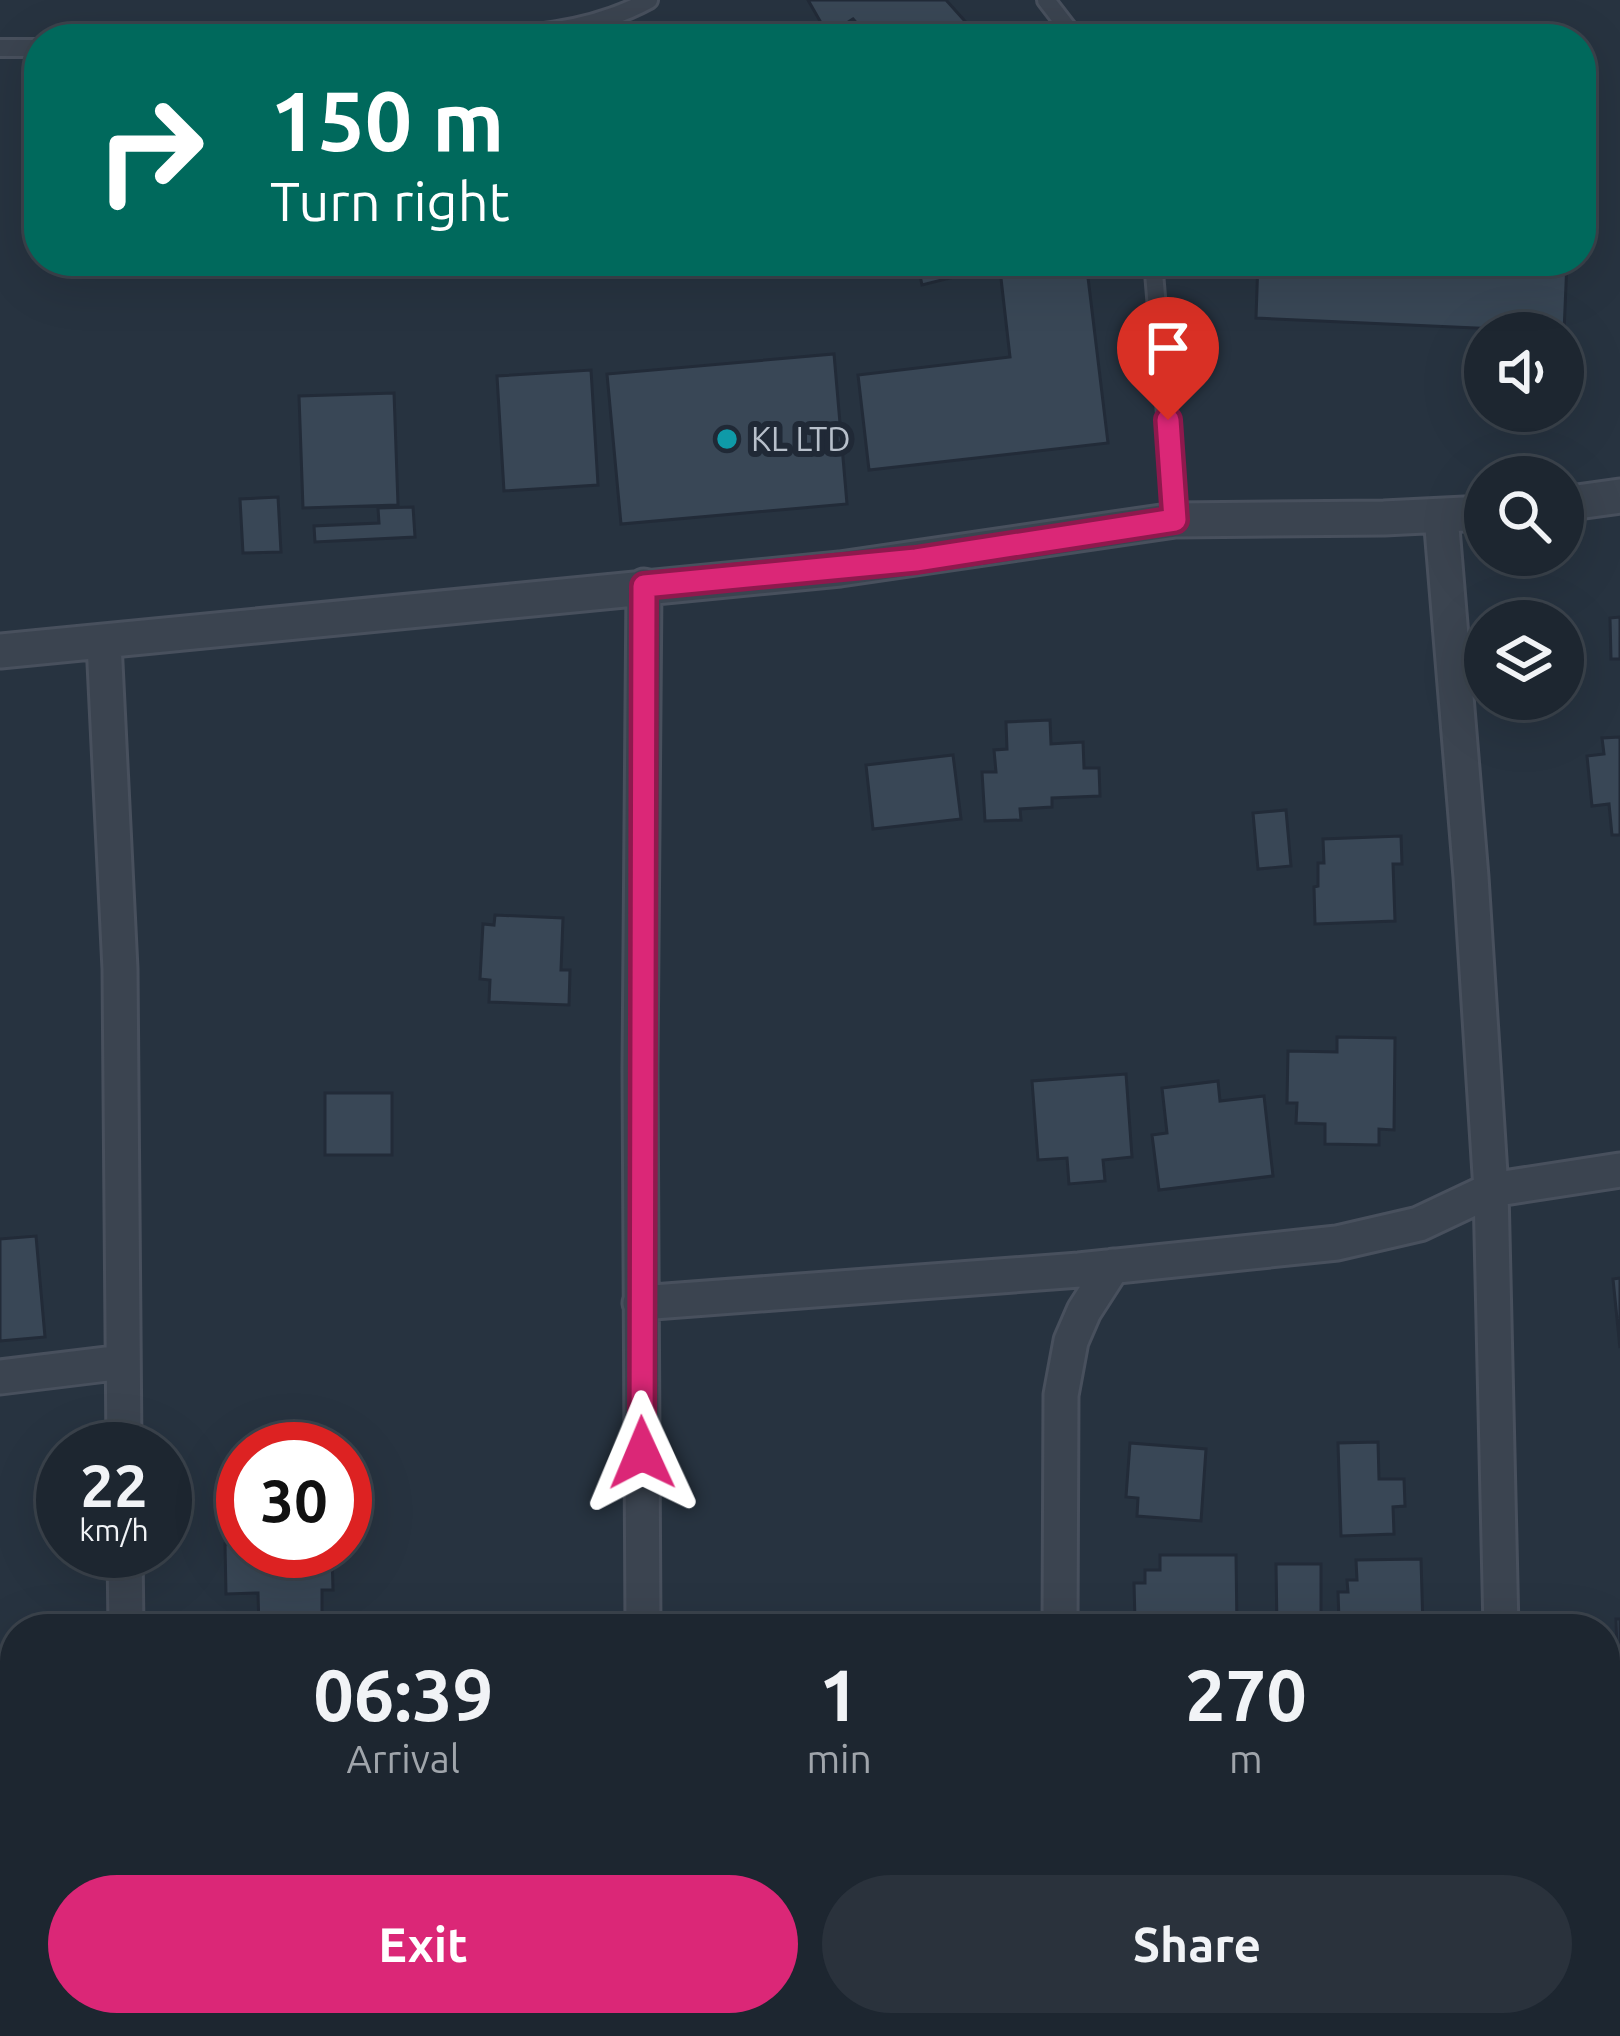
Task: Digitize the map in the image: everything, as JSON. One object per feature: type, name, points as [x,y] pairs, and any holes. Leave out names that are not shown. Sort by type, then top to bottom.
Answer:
[{"type":"street","points":[[1584,501],[1620,496]]},
{"type":"street","points":[[0,651],[916,560],[1175,520],[1464,514]]},
{"type":"street","points":[[1441,516],[1491,1190],[1501,1614]]},
{"type":"street","points":[[643,1614],[644,586]]},
{"type":"street","points":[[104,644],[120,969],[124,1422]]},
{"type":"street","points":[[640,1304],[1113,1266],[1372,1238],[1419,1224],[1491,1190],[1620,1170]]},
{"type":"street","points":[[1060,1614],[1061,1395],[1071,1341],[1113,1266]]},
{"type":"street","points":[[0,1377],[123,1362]]},
{"type":"street","points":[[125,1578],[126,1614]]},
{"type":"lane","points":[[586,24],[649,0]]},
{"type":"lane","points":[[1046,0],[1064,24]]},
{"type":"lane","points":[[1154,276],[1175,520]]},
{"type":"building","points":[[808,0],[946,0],[968,24],[858,24],[853,19],[845,24],[822,24]]},
{"type":"building","points":[[920,276],[958,276],[922,285]]},
{"type":"building","name":"KL LTD","points":[[1001,276],[1088,276],[1108,443],[869,470],[858,375],[1010,357]]},
{"type":"building","points":[[1257,276],[1566,276],[1565,312],[1464,312],[1464,327],[1256,318]]},
{"type":"building","name":"KL LTD","points":[[834,354],[847,504],[621,524],[607,374]]},
{"type":"building","points":[[591,370],[598,485],[504,491],[497,376]]},
{"type":"building","points":[[394,393],[398,505],[303,508],[299,396]]},
{"type":"building","points":[[278,497],[281,552],[243,553],[240,499]]},
{"type":"building","points":[[413,507],[415,537],[315,542],[314,526],[379,523],[378,508]]},
{"type":"building","points":[[1620,617],[1620,659],[1611,659],[1610,618]]},
{"type":"building","points":[[1050,720],[1051,744],[1083,742],[1084,768],[1099,768],[1100,796],[1052,798],[1052,807],[1020,809],[1021,820],[985,821],[982,772],[996,772],[994,750],[1007,749],[1006,722]]},
{"type":"building","points":[[1620,737],[1620,835],[1612,835],[1609,804],[1592,806],[1587,756],[1604,754],[1602,738]]},
{"type":"building","points":[[953,755],[961,819],[873,829],[866,765]]},
{"type":"building","points":[[1286,810],[1291,866],[1258,869],[1253,813]]},
{"type":"building","points":[[1401,836],[1402,864],[1393,864],[1395,921],[1315,924],[1314,887],[1318,886],[1318,863],[1324,863],[1323,839]]},
{"type":"building","points":[[495,915],[563,918],[561,970],[570,970],[569,1005],[489,1002],[490,980],[480,979],[483,924],[494,925]]},
{"type":"building","points":[[1337,1037],[1395,1038],[1394,1130],[1379,1129],[1379,1145],[1325,1144],[1325,1124],[1296,1123],[1297,1103],[1287,1103],[1288,1051],[1337,1052]]},
{"type":"building","points":[[1126,1074],[1132,1157],[1103,1160],[1105,1181],[1069,1184],[1067,1158],[1038,1160],[1032,1081]]},
{"type":"building","points":[[1218,1081],[1220,1101],[1264,1096],[1273,1176],[1159,1190],[1152,1135],[1167,1133],[1162,1088]]},
{"type":"building","points":[[325,1093],[392,1093],[392,1155],[325,1155]]},
{"type":"building","points":[[36,1236],[45,1337],[0,1341],[0,1239]]},
{"type":"building","points":[[1620,1278],[1620,1348],[1613,1279]]},
{"type":"building","points":[[1378,1442],[1379,1479],[1404,1479],[1405,1506],[1393,1507],[1394,1534],[1341,1536],[1338,1443]]},
{"type":"building","points":[[1130,1443],[1206,1449],[1201,1521],[1137,1516],[1138,1498],[1126,1497]]},
{"type":"building","points":[[1160,1555],[1236,1555],[1237,1614],[1135,1614],[1134,1583],[1145,1583],[1145,1570],[1160,1570]]},
{"type":"building","points":[[1421,1559],[1423,1614],[1339,1614],[1338,1592],[1348,1592],[1347,1580],[1357,1580],[1356,1560]]},
{"type":"building","points":[[1276,1564],[1321,1564],[1321,1614],[1277,1614]]},
{"type":"building","points":[[226,1578],[333,1578],[333,1590],[322,1590],[322,1614],[259,1614],[258,1593],[226,1594]]},
{"type":"place","name":"KL LTD","points":[[727,439]]},
{"type":"route","points":[[642,1453],[644,586],[916,560],[1175,520],[1168,420]]}]
